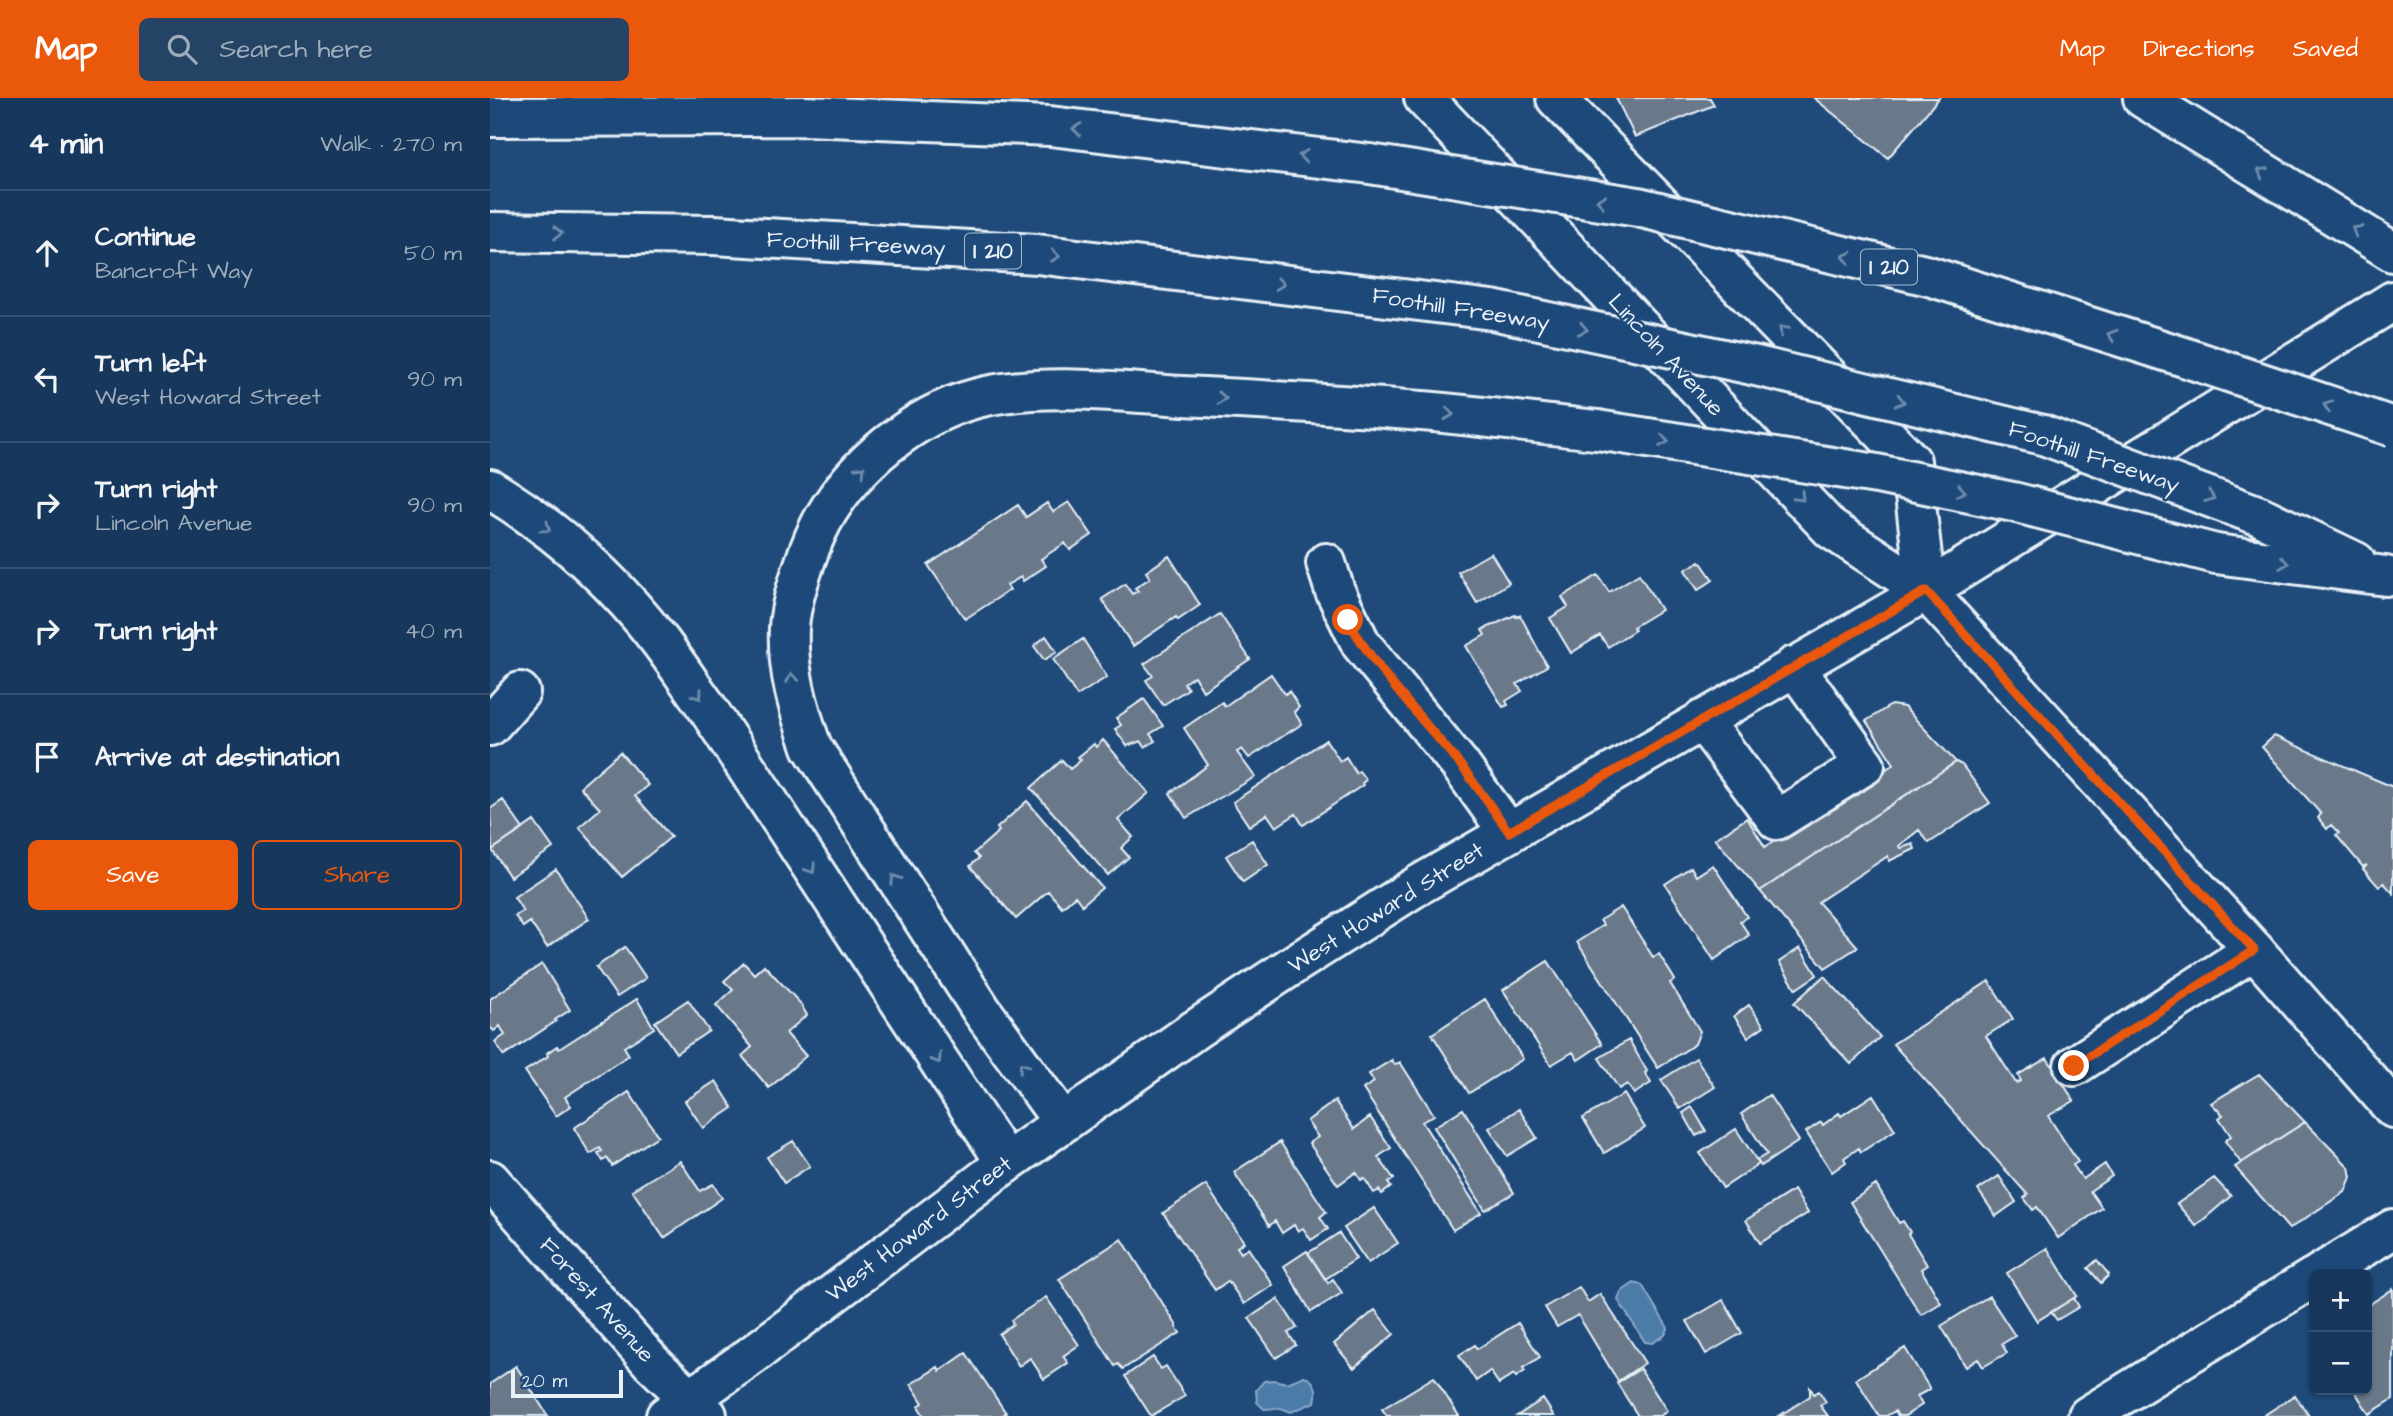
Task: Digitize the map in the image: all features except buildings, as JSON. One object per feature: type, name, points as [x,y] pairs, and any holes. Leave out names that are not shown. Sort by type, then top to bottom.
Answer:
[{"type":"main road","name":"Lincoln Avenue","points":[[1423,98],[1830,529],[1926,591],[2254,950],[2393,1108]]},
{"type":"main road","points":[[1556,98],[1911,461],[1926,591]]},
{"type":"main road","points":[[2143,98],[2393,252]]},
{"type":"main road","name":"I 210","points":[[490,117],[805,116],[1050,126],[1370,163],[1638,207],[1928,276],[2393,427]]},
{"type":"main road","name":"Foothill Freeway","points":[[490,232],[714,235],[1037,254],[1492,310],[1752,365],[2043,435],[2260,516],[2389,578]]},
{"type":"main road","name":"West Howard Street","points":[[688,1410],[751,1356],[1006,1163],[1296,963],[1509,832],[1926,591],[2393,300]]},
{"type":"main road","points":[[1063,1122],[982,1011],[812,747],[797,706],[790,666],[789,626],[797,585],[811,543],[830,508],[876,455],[908,430],[944,410],[984,396],[1025,390],[1327,404],[1597,430],[1877,474],[2013,502],[2216,554],[2389,578]]},
{"type":"main road","points":[[490,489],[563,541],[611,585],[658,639],[706,706],[1006,1163]]},
{"type":"main road","points":[[1326,563],[1335,591],[1361,644],[1460,765],[1509,832]]},
{"type":"main road","points":[[1702,720],[1777,820],[1865,765],[1794,666]]},
{"type":"main road","points":[[490,726],[520,692]]},
{"type":"main road","points":[[2074,1066],[2254,950]]},
{"type":"main road","name":"Forest Avenue","points":[[490,1180],[642,1353],[688,1410]]},
{"type":"main road","points":[[2327,1269],[2393,1229]]},
{"type":"main road","points":[[2088,1416],[2309,1280]]},
{"type":"water","points":[[1634,1283],[1642,1285],[1668,1328],[1665,1335],[1652,1343],[1645,1342],[1618,1300],[1621,1292]]},
{"type":"water","points":[[1304,1376],[1315,1386],[1315,1402],[1291,1412],[1281,1408],[1264,1409],[1257,1402],[1256,1390],[1264,1381],[1287,1383]]},
{"type":"route","points":[[1348,620],[1361,644],[1383,674],[1460,765],[1509,832],[1926,591],[2254,950],[2074,1066]]}]
